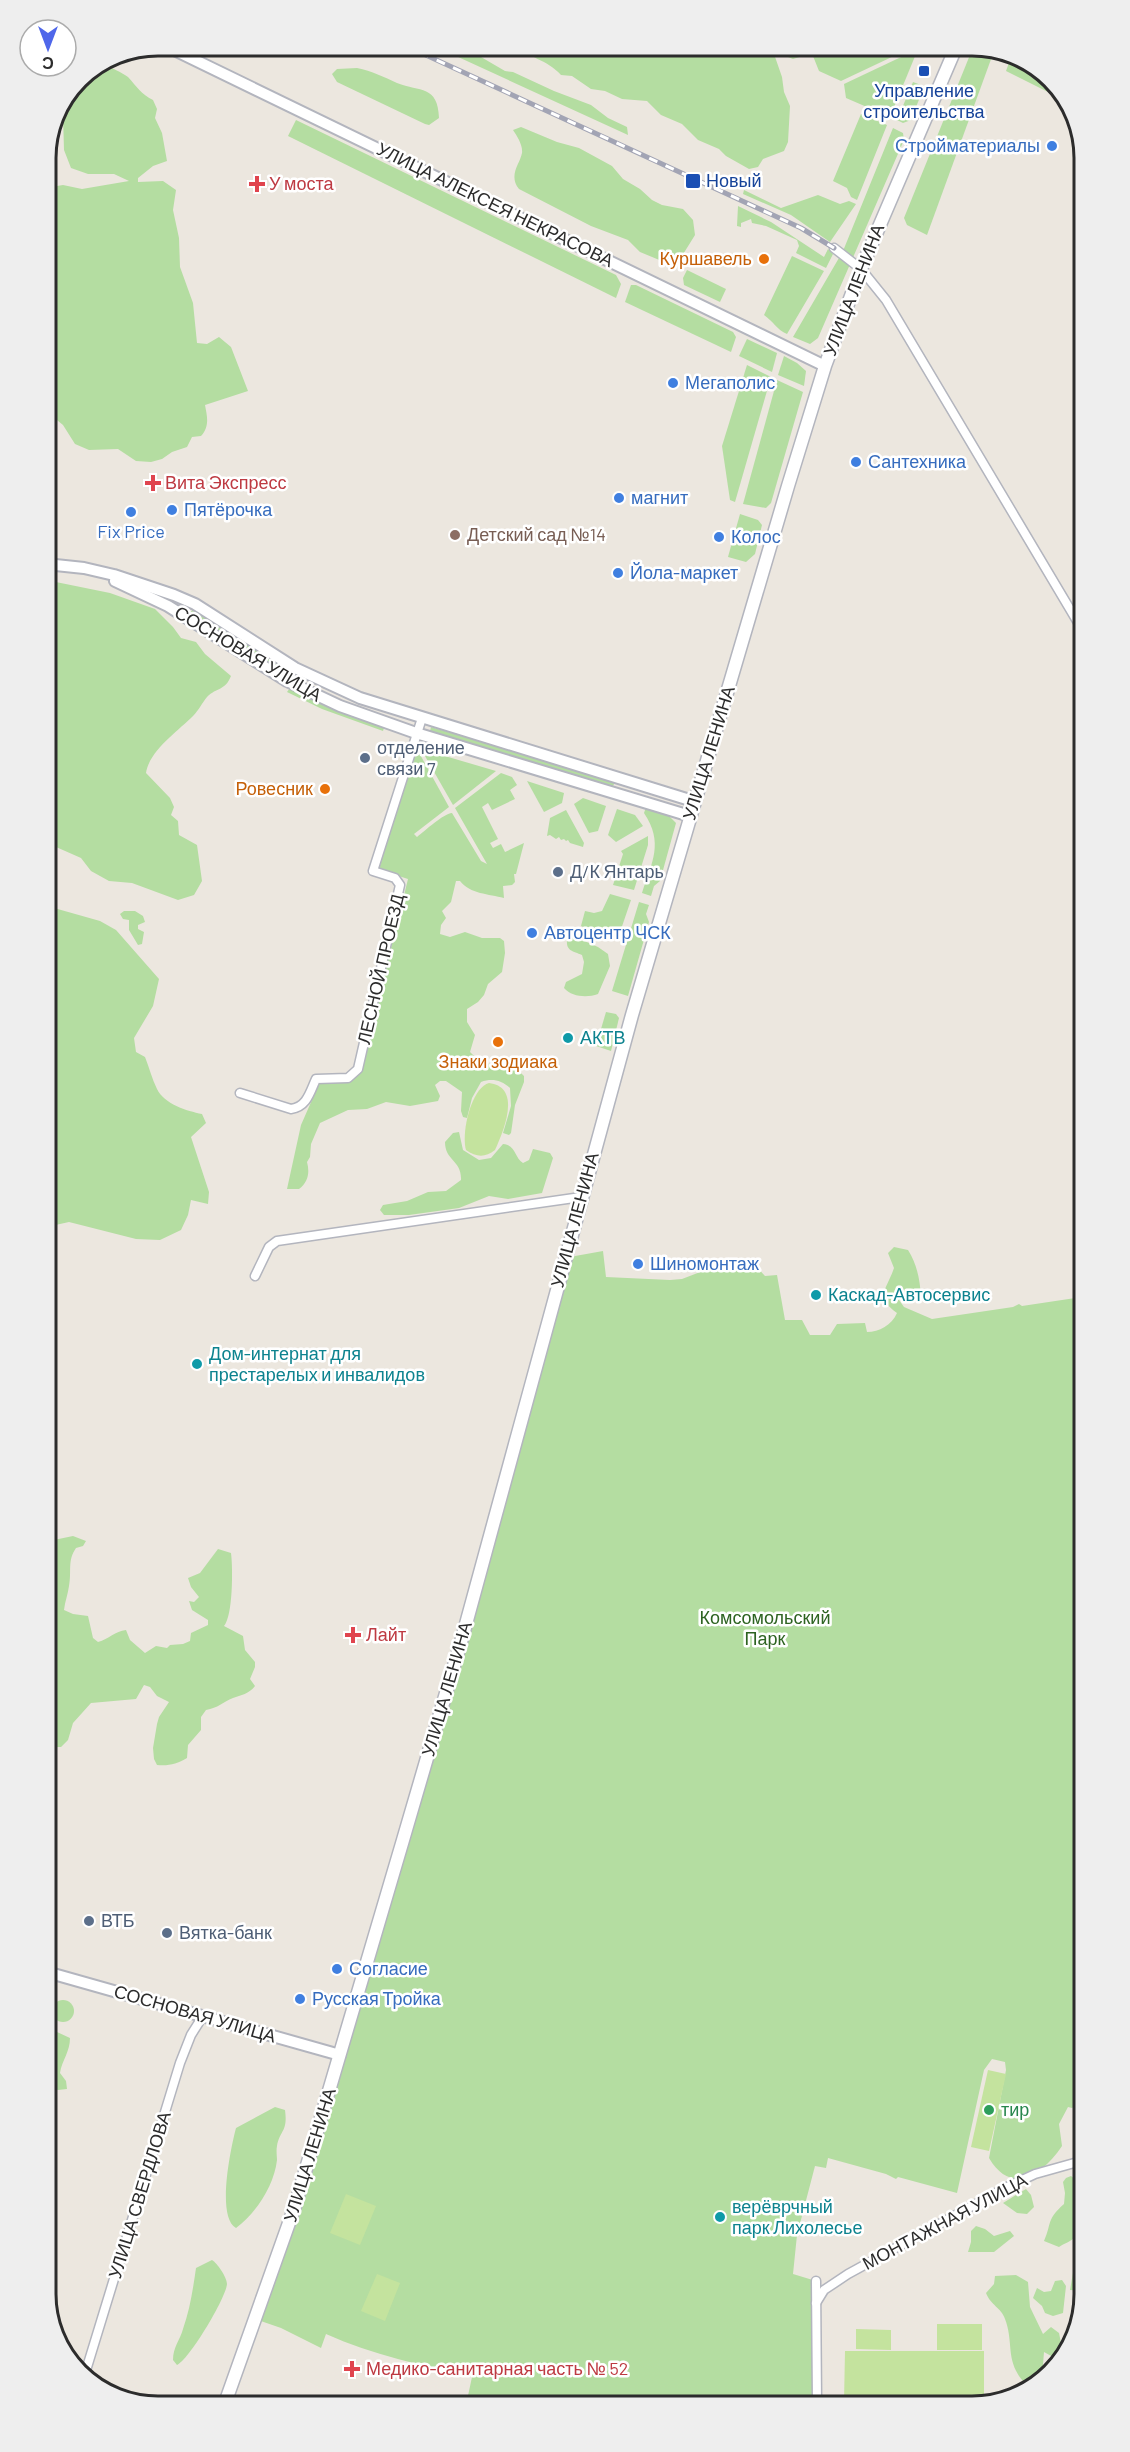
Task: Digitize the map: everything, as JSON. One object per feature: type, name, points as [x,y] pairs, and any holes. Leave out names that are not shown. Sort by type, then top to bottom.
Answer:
[{"type":"main road","name":"УЛИЦА ЛЕНИНА","points":[[228,2396],[291,2217],[466,1624],[581,1197],[693,801],[825,366],[861,269],[952,56]]},
{"type":"street","name":"УЛИЦА АЛЕКСЕЯ НЕКРАСОВА","points":[[187,56],[825,366]]},
{"type":"street","points":[[834,248],[861,269],[894,314],[1075,618]]},
{"type":"street","name":"СОСНОВАЯ УЛИЦА","points":[[56,565],[84,568],[151,586],[195,604],[295,668],[360,698],[693,801]]},
{"type":"street","name":"СОСНОВАЯ УЛИЦА","points":[[84,568],[168,606],[314,695],[372,719],[690,816]]},
{"type":"street","name":"ЛЕСНОЙ ПРОЕЗД","points":[[240,1093],[291,1109],[299,1108],[303,1105],[316,1080],[348,1078],[358,1069],[400,885],[395,878],[373,871],[422,717]]},
{"type":"street","points":[[255,1276],[269,1247],[277,1241],[581,1197]]},
{"type":"street","name":"СОСНОВАЯ УЛИЦА","points":[[56,1975],[339,2055]]},
{"type":"street","name":"УЛИЦА СВЕРДЛОВА","points":[[87,2368],[180,2063],[191,2035],[203,2016]]},
{"type":"street","name":"МОНТАЖНАЯ УЛИЦА","points":[[816,2302],[824,2290],[848,2274],[1005,2188],[1035,2174],[1075,2163]]},
{"type":"street","points":[[816,2281],[817,2396]]},
{"type":"green space","points":[[456,56],[479,56],[505,71],[513,72],[591,105],[608,118],[627,127],[628,135]]},
{"type":"green space","points":[[531,56],[775,56],[790,106],[788,142],[784,151],[763,159],[758,167],[749,169],[726,156],[719,149],[698,140],[682,124],[661,115],[647,101],[622,99],[605,91],[591,89],[572,76],[561,75]]},
{"type":"green space","points":[[786,56],[803,56],[793,59]]},
{"type":"green space","points":[[813,56],[894,56],[841,81],[819,71]]},
{"type":"green space","points":[[903,56],[915,56],[890,117],[846,98],[844,84]]},
{"type":"green space","points":[[970,56],[992,57],[927,235],[907,225],[904,218]]},
{"type":"green space","points":[[1009,63],[1024,69],[1045,85],[1052,94],[1006,71]]},
{"type":"green space","points":[[111,67],[128,77],[142,93],[153,100],[157,109],[155,118],[162,133],[167,161],[153,166],[138,178],[138,182],[163,181],[176,190],[173,210],[179,238],[180,267],[193,303],[197,343],[207,344],[219,337],[231,347],[248,391],[205,405],[207,425],[201,436],[192,437],[187,447],[151,462],[136,461],[118,449],[89,450],[75,444],[63,425],[56,419],[56,186],[63,185],[82,189],[129,181],[114,174],[88,174],[71,168],[64,150],[63,120],[70,106],[90,81]]},
{"type":"green space","points":[[357,68],[431,95],[438,107],[439,118],[429,125],[425,124],[337,82],[332,74],[337,69]]},
{"type":"green space","points":[[913,82],[921,85],[920,97],[911,120],[903,123],[897,120]]},
{"type":"green space","points":[[861,114],[887,125],[857,200],[851,197],[847,188],[833,181]]},
{"type":"green space","points":[[296,120],[616,275],[621,284],[616,298],[288,136]]},
{"type":"green space","points":[[521,127],[557,142],[579,148],[612,166],[623,179],[640,189],[652,200],[662,205],[683,209],[693,220],[695,235],[677,264],[669,264],[640,252],[628,240],[591,226],[519,189],[515,174],[522,150],[513,130]]},
{"type":"green space","points":[[893,128],[903,133],[904,140],[818,338],[810,344],[793,337],[843,251]]},
{"type":"green space","points":[[744,190],[781,208],[818,195],[840,204],[849,201],[856,204],[830,242],[791,215],[743,194]]},
{"type":"green space","points":[[738,206],[771,222],[824,257],[828,249],[833,254],[826,268],[796,253],[799,246],[797,240],[766,226],[752,223],[751,219],[741,223],[741,227],[737,226]]},
{"type":"green space","points":[[792,256],[824,271],[787,334],[764,315]]},
{"type":"green space","points":[[687,270],[726,289],[720,302],[684,285],[683,278]]},
{"type":"green space","points":[[631,285],[636,285],[733,332],[736,337],[731,352],[625,302]]},
{"type":"green space","points":[[747,339],[777,353],[772,372],[739,356]]},
{"type":"green space","points":[[784,356],[806,371],[804,386],[778,375]]},
{"type":"green space","points":[[747,365],[771,377],[735,502],[730,500],[722,446]]},
{"type":"green space","points":[[777,380],[803,392],[771,503],[766,508],[743,504]]},
{"type":"green space","points":[[740,514],[758,520],[762,525],[755,554],[746,562],[728,557]]},
{"type":"green space","points":[[56,582],[110,593],[155,609],[181,638],[196,642],[205,654],[231,676],[223,687],[207,697],[193,716],[158,749],[146,773],[170,798],[174,807],[171,815],[178,821],[179,835],[197,845],[202,881],[194,895],[178,900],[132,883],[109,881],[91,871],[81,858],[56,847]]},
{"type":"green space","points":[[193,609],[290,670],[287,674],[190,613]]},
{"type":"green space","points":[[290,688],[325,706],[384,728],[383,731],[322,709],[287,692]]},
{"type":"green space","points":[[431,727],[615,782],[613,786],[430,731]]},
{"type":"green space","points":[[417,749],[449,807],[414,834],[417,837],[439,819],[452,813],[481,861],[487,864],[455,808],[501,773],[512,777],[517,785],[510,790],[515,799],[492,810],[488,803],[482,807],[498,839],[490,843],[493,848],[501,844],[505,852],[524,843],[516,874],[514,874],[515,882],[512,885],[503,886],[504,898],[474,891],[460,881],[456,881],[451,902],[442,911],[446,918],[441,925],[440,934],[450,937],[465,932],[482,938],[500,938],[504,941],[502,972],[488,984],[484,995],[478,1002],[467,1009],[467,1022],[475,1035],[470,1052],[484,1062],[518,1071],[524,1076],[515,1105],[511,1133],[509,1135],[503,1133],[511,1106],[510,1088],[507,1085],[493,1080],[481,1082],[472,1098],[467,1118],[463,1117],[461,1111],[462,1092],[446,1081],[440,1081],[435,1085],[440,1096],[438,1101],[410,1106],[386,1102],[367,1109],[348,1110],[320,1123],[311,1144],[306,1180],[299,1189],[287,1189],[301,1125],[319,1084],[337,1082],[360,1073],[408,879],[377,869],[381,864],[380,860]]},
{"type":"green space","points":[[421,749],[496,771],[453,805]]},
{"type":"green space","points":[[527,781],[564,793],[562,803],[544,812]]},
{"type":"green space","points":[[583,798],[606,806],[598,831],[589,833],[574,804]]},
{"type":"green space","points":[[646,807],[668,815],[676,823],[660,881],[654,886],[651,896],[642,893],[652,862],[655,843],[654,834],[644,813]]},
{"type":"green space","points":[[617,809],[635,815],[643,826],[616,842],[608,835]]},
{"type":"green space","points":[[566,810],[584,843],[583,847],[570,843],[568,840],[561,840],[559,837],[556,839],[550,835],[547,836],[550,818]]},
{"type":"green space","points":[[648,836],[648,845],[634,890],[613,885],[623,854],[621,851]]},
{"type":"green space","points":[[610,894],[631,900],[617,941],[581,926],[585,911],[594,913],[602,911]]},
{"type":"green space","points":[[639,902],[649,905],[646,914],[649,922],[628,996],[612,991]]},
{"type":"green space","points":[[56,909],[100,921],[116,930],[159,979],[153,1006],[134,1038],[136,1052],[145,1057],[157,1089],[165,1099],[183,1109],[202,1114],[206,1123],[191,1137],[209,1192],[208,1204],[191,1200],[188,1215],[181,1230],[160,1240],[136,1239],[69,1222],[56,1225]]},
{"type":"green space","points":[[124,911],[135,911],[143,916],[145,922],[138,925],[138,929],[144,932],[142,944],[138,945],[129,930],[129,920],[123,919],[120,914]]},
{"type":"green space","points":[[571,935],[608,954],[610,966],[598,994],[580,996],[564,988],[566,982],[582,974],[584,962],[582,955],[568,946],[567,940]]},
{"type":"green space","points":[[606,1012],[616,1014],[619,1018],[611,1051],[596,1046]]},
{"type":"green space","points":[[489,1083],[499,1086],[505,1092],[508,1110],[495,1150],[488,1154],[477,1155],[466,1150],[466,1123],[477,1093]]},
{"type":"green space","points":[[459,1132],[463,1150],[479,1160],[491,1158],[503,1144],[513,1149],[523,1163],[529,1160],[533,1149],[550,1153],[553,1158],[542,1193],[508,1199],[489,1196],[459,1208],[409,1215],[384,1215],[380,1210],[383,1205],[407,1201],[428,1192],[446,1191],[461,1180],[459,1168],[448,1153],[445,1142],[453,1133]]},
{"type":"green space","name":"Комсомольский Парк","points":[[894,1247],[908,1250],[916,1267],[921,1297],[899,1300],[904,1307],[932,1319],[1013,1307],[1019,1304],[1022,1306],[1075,1298],[1075,2106],[1068,2107],[1059,2124],[1062,2146],[1046,2165],[1027,2177],[1017,2179],[1007,2177],[998,2170],[989,2158],[1006,2070],[1005,2062],[992,2059],[984,2070],[957,2193],[898,2177],[896,2179],[886,2174],[828,2158],[826,2168],[815,2166],[797,2235],[793,2274],[816,2281],[817,2396],[468,2396],[472,2377],[380,2354],[326,2334],[321,2348],[281,2328],[255,2319],[284,2238],[564,1258],[603,1251],[606,1277],[670,1280],[682,1279],[708,1269],[755,1265],[765,1276],[777,1275],[785,1320],[802,1320],[810,1335],[830,1335],[837,1324],[865,1323],[867,1332],[872,1332],[885,1327],[895,1317],[897,1313],[884,1297],[894,1268],[888,1253]]},
{"type":"green space","points":[[73,1536],[86,1541],[83,1546],[76,1548],[72,1557],[64,1610],[88,1616],[93,1638],[98,1642],[126,1630],[130,1640],[145,1653],[156,1646],[167,1648],[170,1645],[190,1641],[191,1633],[208,1625],[208,1620],[192,1610],[189,1601],[194,1602],[199,1597],[191,1587],[188,1578],[200,1573],[218,1549],[231,1553],[231,1602],[224,1626],[243,1636],[245,1650],[255,1662],[250,1679],[255,1686],[245,1694],[206,1710],[201,1717],[201,1730],[188,1745],[187,1758],[169,1765],[157,1765],[153,1748],[157,1724],[169,1702],[144,1685],[136,1699],[91,1703],[73,1723],[68,1740],[61,1747],[56,1747],[56,1540]]},
{"type":"green space","points":[[59,2000],[67,2000],[74,2007],[74,2015],[67,2022],[56,2020],[56,2002]]},
{"type":"green space","points":[[56,2032],[70,2038],[60,2073],[66,2081],[67,2089],[56,2090]]},
{"type":"green space","name":"тир","points":[[988,2070],[1006,2074],[989,2151],[971,2147]]},
{"type":"green space","points":[[275,2107],[285,2110],[285,2127],[278,2141],[275,2170],[268,2189],[257,2207],[236,2228],[230,2221],[226,2197],[236,2128]]},
{"type":"green space","points":[[1071,2176],[1075,2179],[1075,2237],[1059,2247],[1044,2241],[1052,2218],[1064,2204],[1063,2182]]},
{"type":"green space","points":[[1026,2189],[1031,2195],[1034,2207],[1027,2214],[1017,2213],[1003,2203]]},
{"type":"green space","points":[[346,2194],[376,2206],[360,2245],[330,2233]]},
{"type":"green space","points":[[976,2226],[994,2236],[1010,2231],[1014,2236],[994,2252],[968,2252],[971,2231]]},
{"type":"green space","points":[[212,2260],[225,2278],[227,2284],[225,2291],[198,2341],[183,2361],[177,2365],[173,2360],[173,2355],[188,2314],[196,2268]]},
{"type":"green space","points":[[1075,2262],[1075,2290],[1070,2290]]},
{"type":"green space","points":[[377,2274],[400,2283],[385,2321],[361,2311]]},
{"type":"green space","points":[[1016,2275],[1028,2282],[1030,2307],[1043,2334],[1051,2327],[1059,2333],[1062,2343],[1053,2357],[1044,2352],[1043,2369],[1026,2381],[1023,2381],[1014,2366],[1005,2319],[986,2293],[994,2284],[995,2276]]},
{"type":"green space","points":[[1062,2280],[1066,2286],[1063,2313],[1053,2316],[1045,2313],[1042,2306],[1033,2298],[1037,2288],[1044,2292],[1051,2291],[1055,2281]]},
{"type":"green space","points":[[937,2324],[982,2324],[982,2350],[937,2350]]},
{"type":"green space","points":[[856,2329],[891,2330],[891,2350],[856,2349]]},
{"type":"green space","points":[[845,2351],[984,2351],[984,2395],[844,2396]]},
{"type":"railway","points":[[428,56],[801,228],[834,248]]},
{"type":"place","name":"Управление строительства","points":[[924,71]]},
{"type":"place","name":"Стройматериалы","points":[[1052,146]]},
{"type":"place","name":"Новый","points":[[693,181]]},
{"type":"place","name":"У моста","points":[[257,184]]},
{"type":"place","name":"Куршавель","points":[[764,259]]},
{"type":"place","name":"Мегаполис","points":[[673,383]]},
{"type":"place","name":"Сантехника","points":[[856,462]]},
{"type":"place","name":"Вита Экспресс","points":[[153,483]]},
{"type":"place","name":"магнит","points":[[619,498]]},
{"type":"place","name":"Пятёрочка","points":[[172,510]]},
{"type":"place","name":"Fix Price","points":[[131,512]]},
{"type":"place","name":"Детский сад №14","points":[[455,535]]},
{"type":"place","name":"Колос","points":[[719,537]]},
{"type":"place","name":"Йола-маркет","points":[[618,573]]},
{"type":"place","name":"отделение связи 7","points":[[365,758]]},
{"type":"place","name":"Ровесник","points":[[325,789]]},
{"type":"place","name":"Д/К Янтарь","points":[[558,872]]},
{"type":"place","name":"Автоцентр ЧСК","points":[[532,933]]},
{"type":"place","name":"АКТВ","points":[[568,1038]]},
{"type":"place","name":"Знаки зодиака","points":[[498,1042]]},
{"type":"place","name":"Шиномонтаж","points":[[638,1264]]},
{"type":"place","name":"Каскад-Автосервис","points":[[816,1295]]},
{"type":"place","name":"Дом-интернат для престарелых и инвалидов","points":[[197,1364]]},
{"type":"place","name":"Лайт","points":[[353,1635]]},
{"type":"place","name":"ВТБ","points":[[89,1921]]},
{"type":"place","name":"Вятка-банк","points":[[167,1933]]},
{"type":"place","name":"Согласие","points":[[337,1969]]},
{"type":"place","name":"Русская Тройка","points":[[300,1999]]},
{"type":"place","name":"тир","points":[[989,2110]]},
{"type":"place","name":"верёврчный парк Лихолесье","points":[[720,2217]]},
{"type":"place","name":"Медико-санитарная часть № 52","points":[[352,2369]]}]
